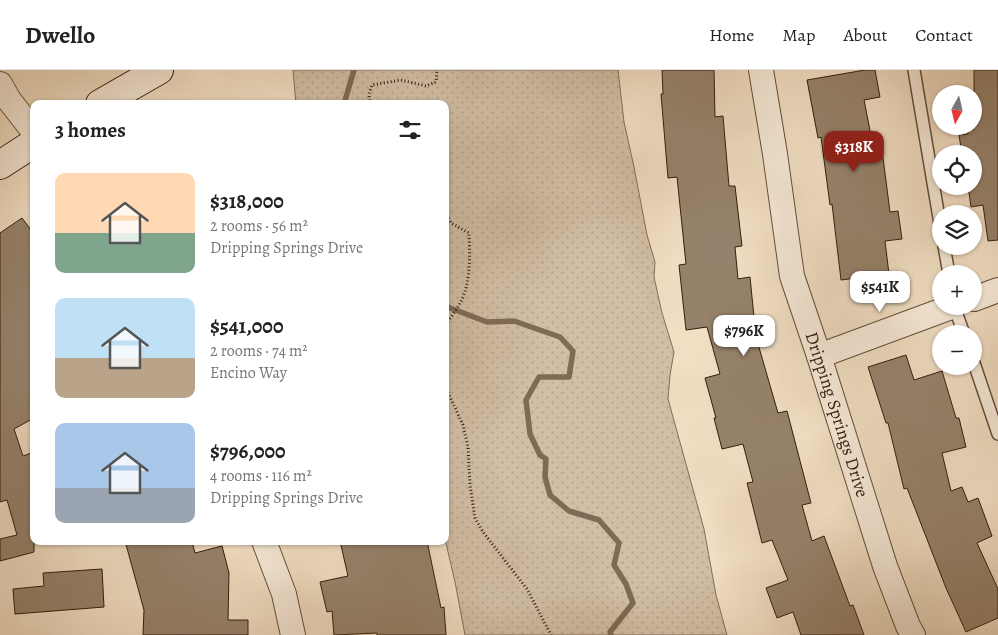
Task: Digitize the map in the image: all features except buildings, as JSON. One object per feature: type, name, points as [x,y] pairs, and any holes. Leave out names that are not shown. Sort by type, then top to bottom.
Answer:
[{"type":"street","points":[[107,100],[159,70]]},
{"type":"street","name":"Dripping Springs Drive","points":[[761,70],[792,276],[885,566],[913,635]]},
{"type":"street","points":[[0,84],[9,100],[30,127]]},
{"type":"street","points":[[0,165],[30,146]]},
{"type":"street","points":[[982,296],[998,290]]},
{"type":"street","points":[[819,356],[932,314]]},
{"type":"street","points":[[266,545],[284,594],[293,635]]},
{"type":"lane","points":[[914,70],[937,205]]},
{"type":"lane","points":[[978,375],[998,434]]},
{"type":"path","points":[[370,100],[369,94],[372,85],[401,80],[426,86],[436,82],[437,70]]},
{"type":"path","points":[[449,219],[451,223],[469,233],[470,256],[466,288],[461,301],[449,319]]},
{"type":"path","points":[[449,395],[463,425],[468,447],[470,486],[475,518],[483,532],[527,589],[551,635]]},
{"type":"shaded area","points":[[293,70],[618,70],[624,122],[647,235],[655,262],[654,277],[662,313],[674,352],[668,399],[704,529],[716,595],[727,635],[465,635],[446,545],[449,545],[449,100],[296,100]]},
{"type":"waterway","points":[[345,100],[354,70]]},
{"type":"waterway","points":[[449,308],[487,322],[514,321],[560,337],[573,351],[569,377],[539,377],[526,400],[530,434],[540,455],[546,459],[545,477],[550,495],[569,511],[599,520],[619,543],[614,565],[626,584],[633,603],[610,632],[611,635]]}]
